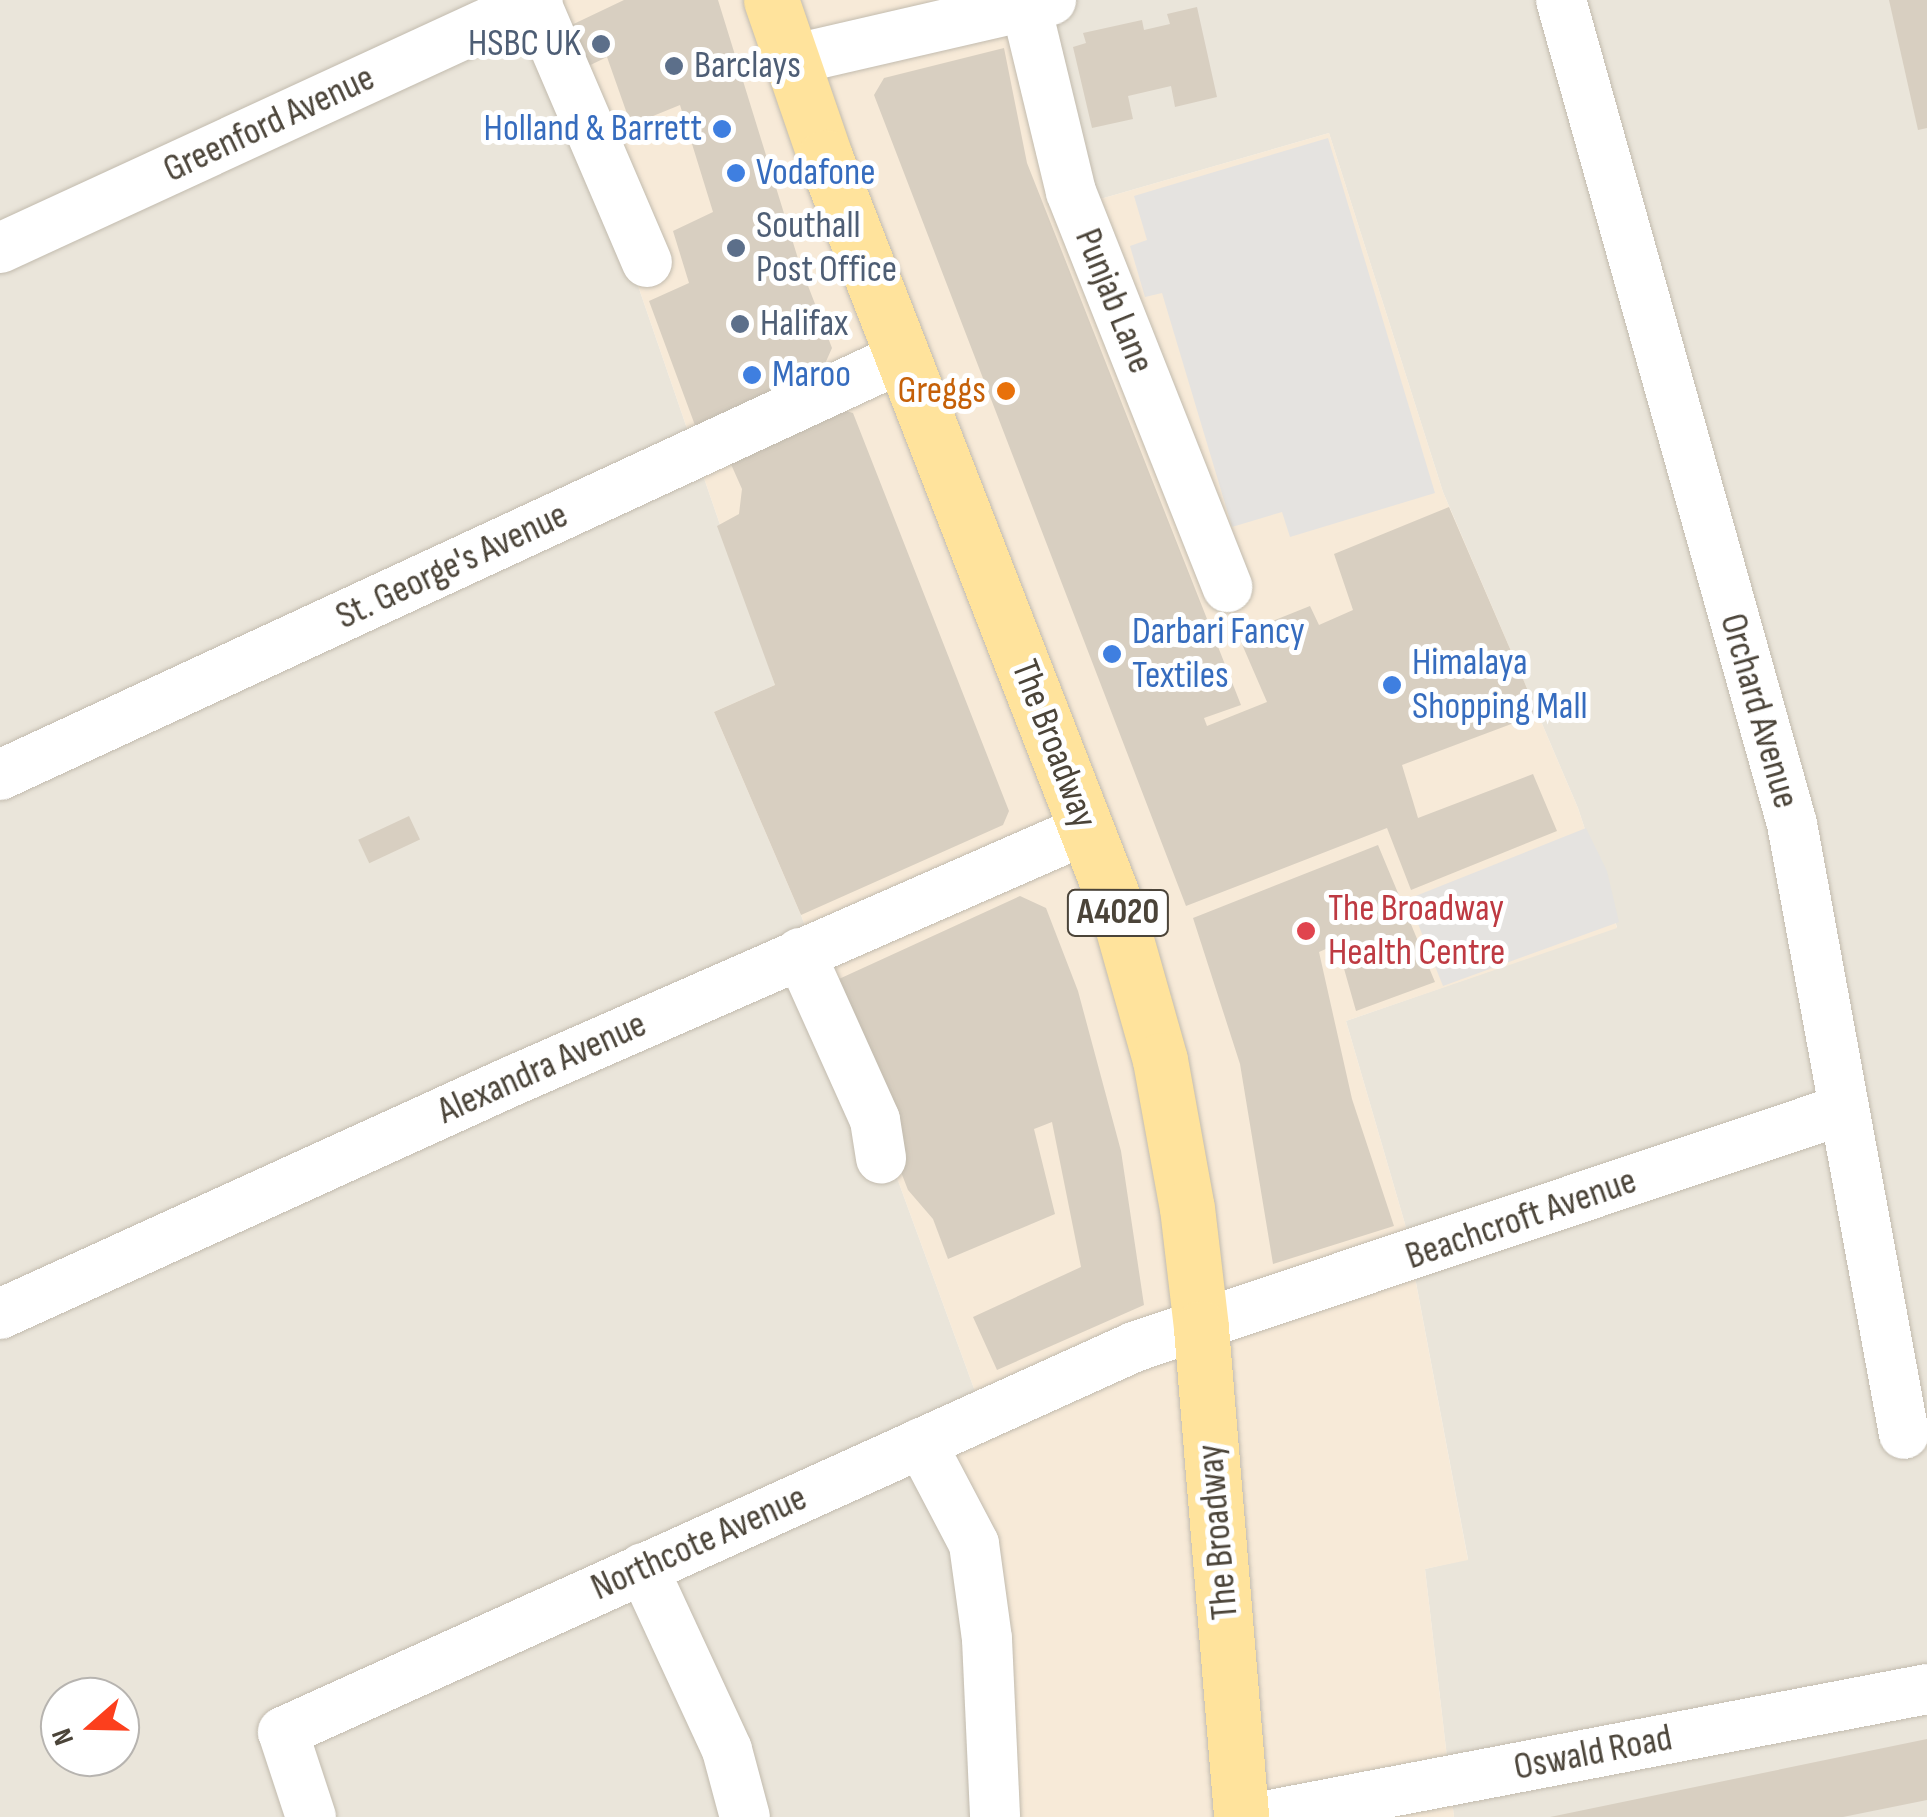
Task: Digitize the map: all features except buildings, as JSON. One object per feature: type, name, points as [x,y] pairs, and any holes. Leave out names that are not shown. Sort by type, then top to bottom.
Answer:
[{"type":"main road","name":"The Broadway","points":[[771,0],[1117,908],[1160,1060],[1187,1208],[1201,1328],[1241,1817]]},
{"type":"street","name":"Orchard Avenue","points":[[1560,0],[1788,808],[1904,1434]]},
{"type":"street","points":[[537,1],[647,262]]},
{"type":"street","name":"Greenford Avenue","points":[[0,248],[537,1]]},
{"type":"street","points":[[791,60],[1039,3]]},
{"type":"street","name":"Punjab Lane","points":[[1039,3],[1071,192],[1227,588]]},
{"type":"street","name":"St. George's Avenue","points":[[0,775],[904,356]]},
{"type":"street","name":"Alexandra Avenue","points":[[0,1314],[800,952],[1087,829]]},
{"type":"street","points":[[800,952],[876,1120],[881,1159]]},
{"type":"street","name":"Beachcroft Avenue","points":[[1201,1328],[1842,1110]]},
{"type":"street","name":"Northcote Avenue","points":[[311,1817],[283,1732],[1134,1347],[1201,1328]]},
{"type":"street","points":[[921,1442],[974,1544],[987,1638],[995,1817]]},
{"type":"street","points":[[643,1568],[727,1750],[745,1817]]},
{"type":"street","name":"Oswald Road","points":[[1260,1817],[1927,1689]]},
{"type":"shaded area","points":[[0,0],[540,0],[775,685],[714,712],[801,915],[984,1416],[972,1542],[992,1817],[0,1817]]},
{"type":"shaded area","points":[[540,0],[1061,0],[1032,8],[1076,206],[1329,133],[1443,492],[1578,808],[1617,928],[1346,1021],[1405,1224],[1468,1560],[1425,1569],[1454,1817],[992,1817],[972,1542],[928,1448],[984,1416],[801,915],[714,712],[775,685]]},
{"type":"shaded area","points":[[1061,0],[1927,0],[1927,1817],[1454,1817],[1425,1569],[1468,1559],[1405,1224],[1346,1021],[1617,927],[1578,808],[1443,492],[1329,133],[1076,206],[1031,8]]},
{"type":"shaded area","points":[[1328,138],[1435,493],[1290,537],[1282,512],[1232,527],[1162,293],[1145,297],[1130,246],[1147,240],[1134,196]]},
{"type":"shaded area","points":[[1586,828],[1607,871],[1619,922],[1443,986],[1408,899]]},
{"type":"place","name":"HSBC UK","points":[[601,44]]},
{"type":"place","name":"Barclays","points":[[674,66]]},
{"type":"place","name":"Holland & Barrett","points":[[722,129]]},
{"type":"place","name":"Vodafone","points":[[736,173]]},
{"type":"place","name":"Southall Post Office","points":[[736,248]]},
{"type":"place","name":"Halifax","points":[[740,324]]},
{"type":"place","name":"Maroo","points":[[752,375]]},
{"type":"place","name":"Greggs","points":[[1006,391]]},
{"type":"place","name":"Darbari Fancy Textiles","points":[[1112,654]]},
{"type":"place","name":"Himalaya Shopping Mall","points":[[1392,685]]},
{"type":"place","name":"The Broadway Health Centre","points":[[1306,931]]}]
